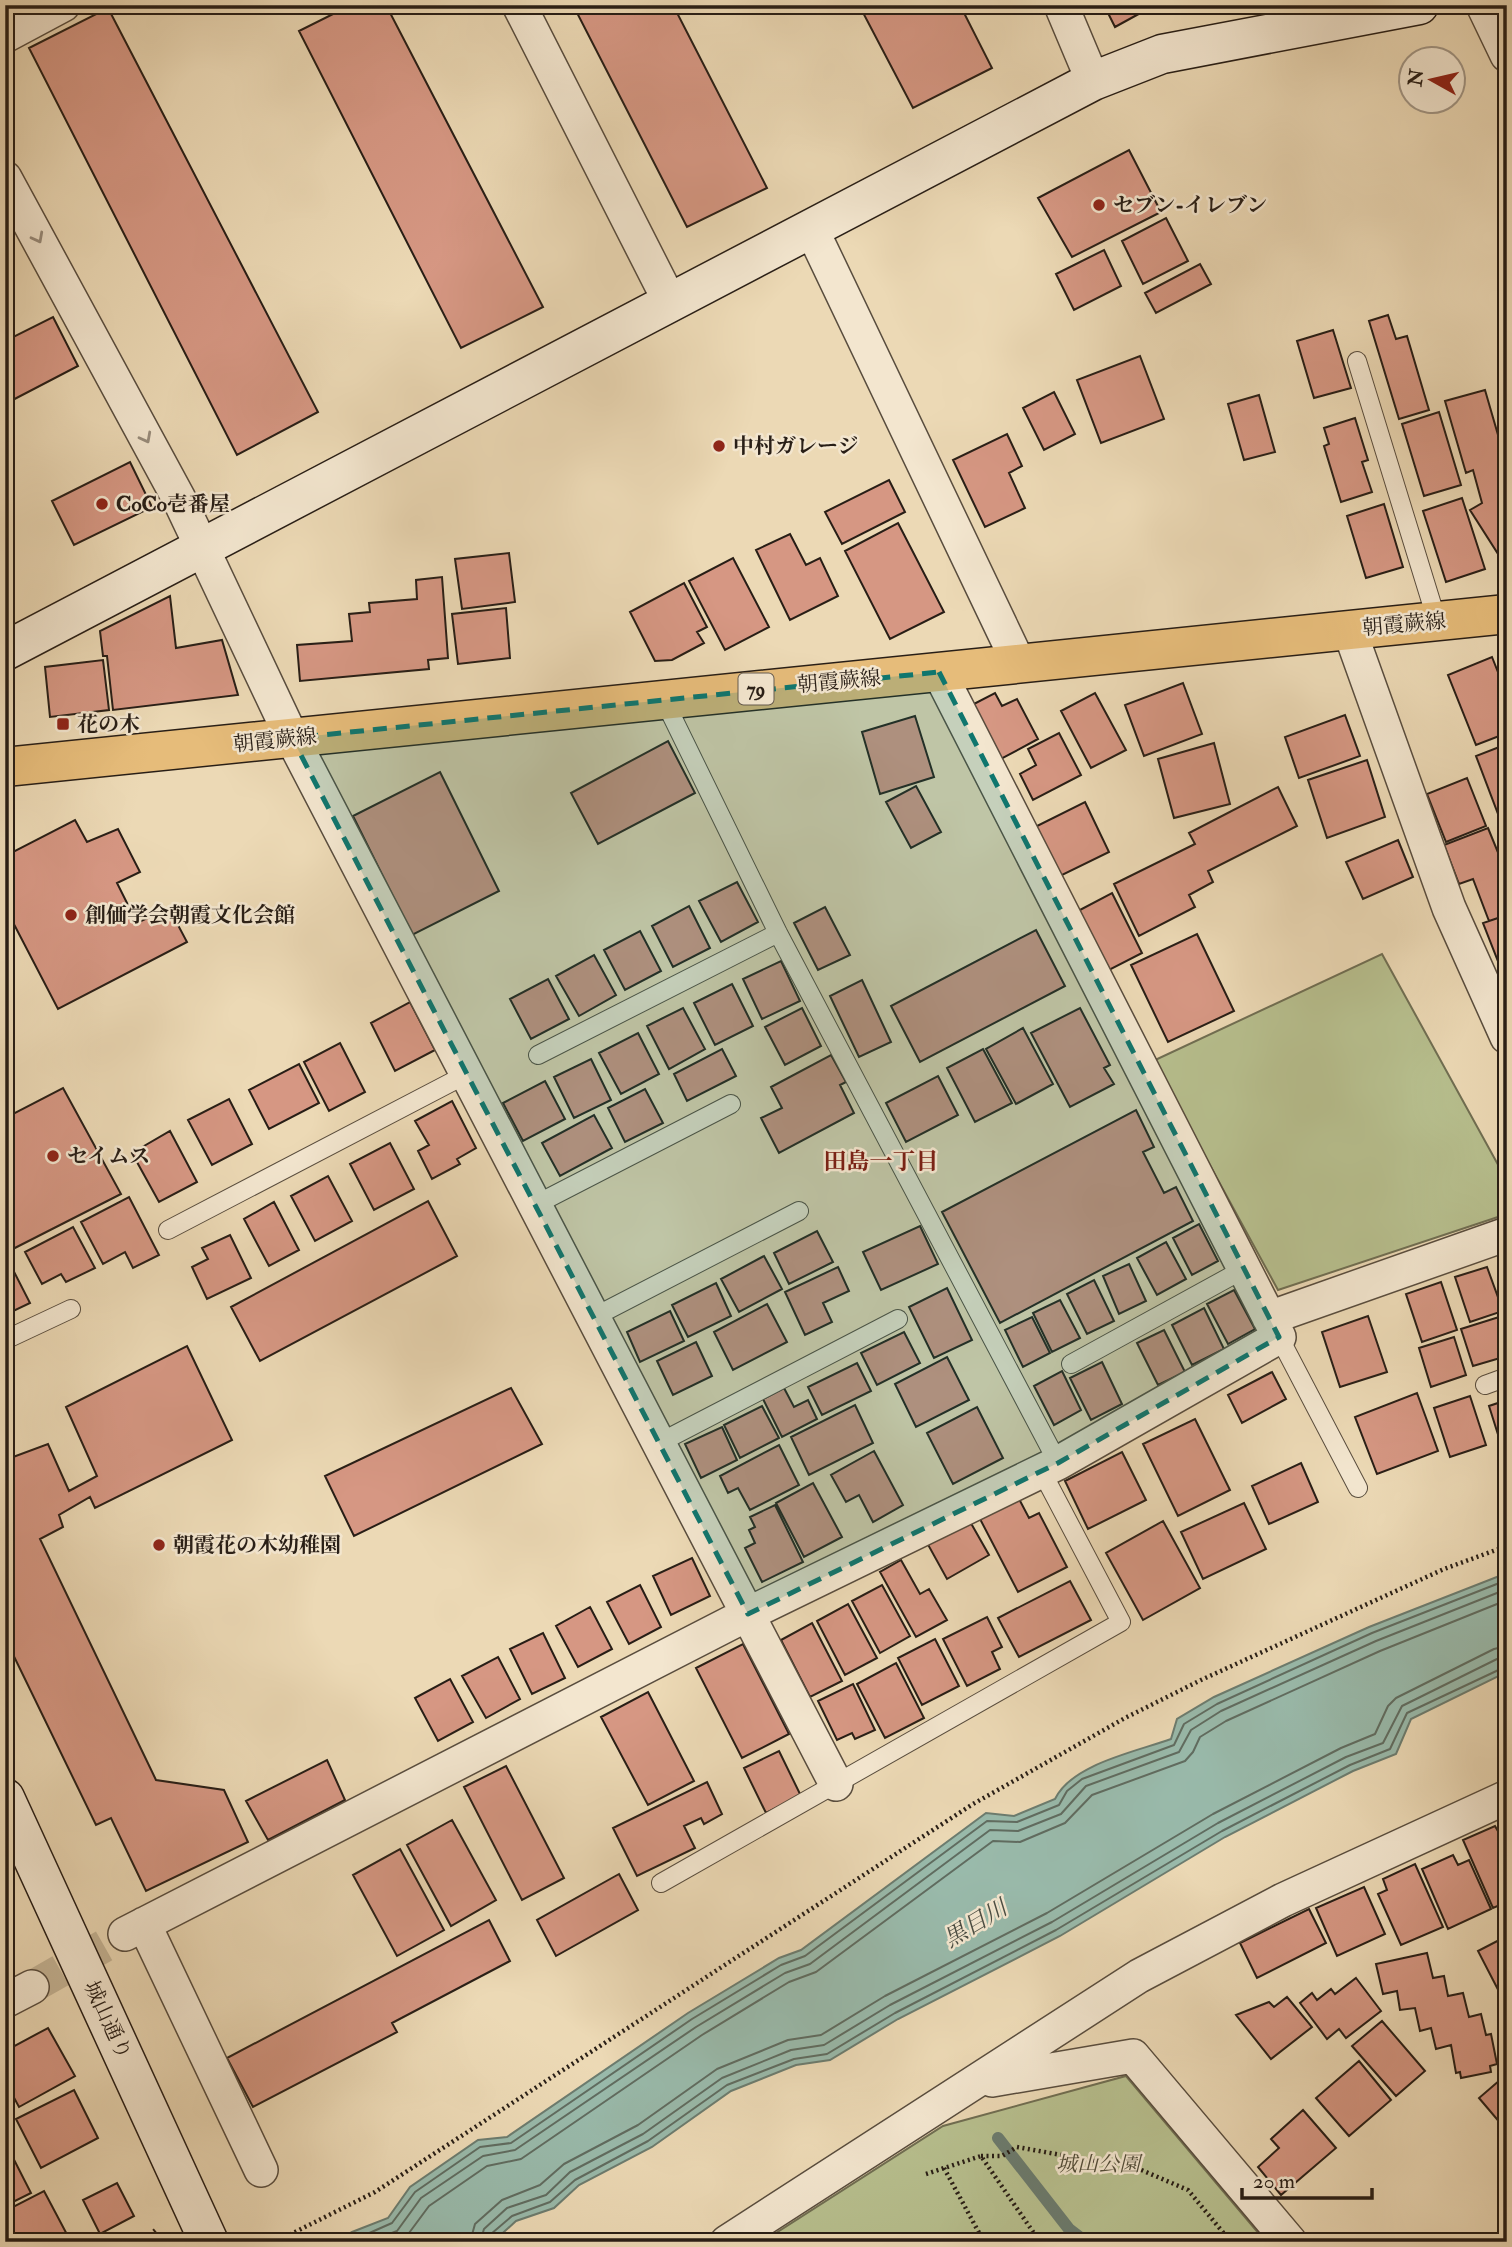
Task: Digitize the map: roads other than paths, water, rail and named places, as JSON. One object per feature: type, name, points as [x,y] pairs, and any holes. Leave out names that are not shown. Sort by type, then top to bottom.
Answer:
[{"type":"main road","name":"朝霞蕨線","points":[[5,767],[1507,614]]},
{"type":"street","points":[[5,36],[63,5]]},
{"type":"street","points":[[519,5],[670,302]]},
{"type":"street","points":[[1061,5],[1093,81]]},
{"type":"street","points":[[5,651],[1093,81],[1163,54],[1419,5]]},
{"type":"street","points":[[1483,5],[1507,55]]},
{"type":"street","points":[[5,178],[204,547],[292,738],[836,1784]]},
{"type":"street","points":[[811,228],[1019,664]]},
{"type":"street","points":[[1349,629],[1449,908],[1507,1037]]},
{"type":"street","points":[[939,672],[1274,1328]]},
{"type":"street","points":[[261,2170],[134,1929],[748,1614],[1050,1468],[1274,1328],[1507,1234]]},
{"type":"street","points":[[727,2242],[979,2082],[1139,1976],[1283,1900],[1507,1797]]},
{"type":"street","name":"城山通り","points":[[5,1798],[209,2242]]},
{"type":"street","points":[[979,2082],[1133,2056],[1290,2242]]},
{"type":"lane","points":[[1357,360],[1437,621]]},
{"type":"lane","points":[[661,1883],[1121,1622],[1050,1468],[778,933],[663,698]]},
{"type":"lane","points":[[538,1055],[778,933]]},
{"type":"lane","points":[[168,1230],[467,1074]]},
{"type":"lane","points":[[535,1205],[731,1104]]},
{"type":"lane","points":[[594,1318],[799,1211]]},
{"type":"lane","points":[[1071,1364],[1244,1269]]},
{"type":"lane","points":[[5,1340],[71,1309]]},
{"type":"lane","points":[[659,1443],[898,1319]]},
{"type":"lane","points":[[1274,1328],[1358,1488]]},
{"type":"lane","points":[[1485,1385],[1507,1377]]},
{"type":"water","name":"黒目川","points":[[1507,1573],[1507,1672],[1411,1719],[1396,1754],[1353,1771],[1225,1837],[1060,1936],[898,2019],[830,2060],[796,2065],[731,2091],[652,2147],[579,2185],[554,2208],[516,2221],[493,2242],[335,2242],[388,2218],[410,2187],[478,2140],[507,2137],[688,2013],[779,1958],[801,1950],[986,1813],[1014,1816],[1055,1799],[1063,1787],[1090,1768],[1171,1739],[1177,1719],[1214,1697],[1369,1627]]},
{"type":"waterway","points":[[998,2138],[1069,2229],[1086,2242]]},
{"type":"tunnel","points":[[32,1987],[125,1934]]},
{"type":"place","name":"セブン-イレブン","points":[[1099,205]]},
{"type":"place","name":"中村ガレージ","points":[[719,446]]},
{"type":"place","name":"CoCo壱番屋","points":[[102,504]]},
{"type":"place","name":"花の木","points":[[63,724]]},
{"type":"place","name":"創価学会朝霞文化会館","points":[[71,915]]},
{"type":"place","name":"セイムス","points":[[53,1156]]},
{"type":"place","name":"朝霞花の木幼稚園","points":[[159,1545]]},
{"type":"district","name":"田島一丁目","points":[[881,1161]]},
{"type":"park label","name":"城山公園","points":[[1098,2164]]}]
